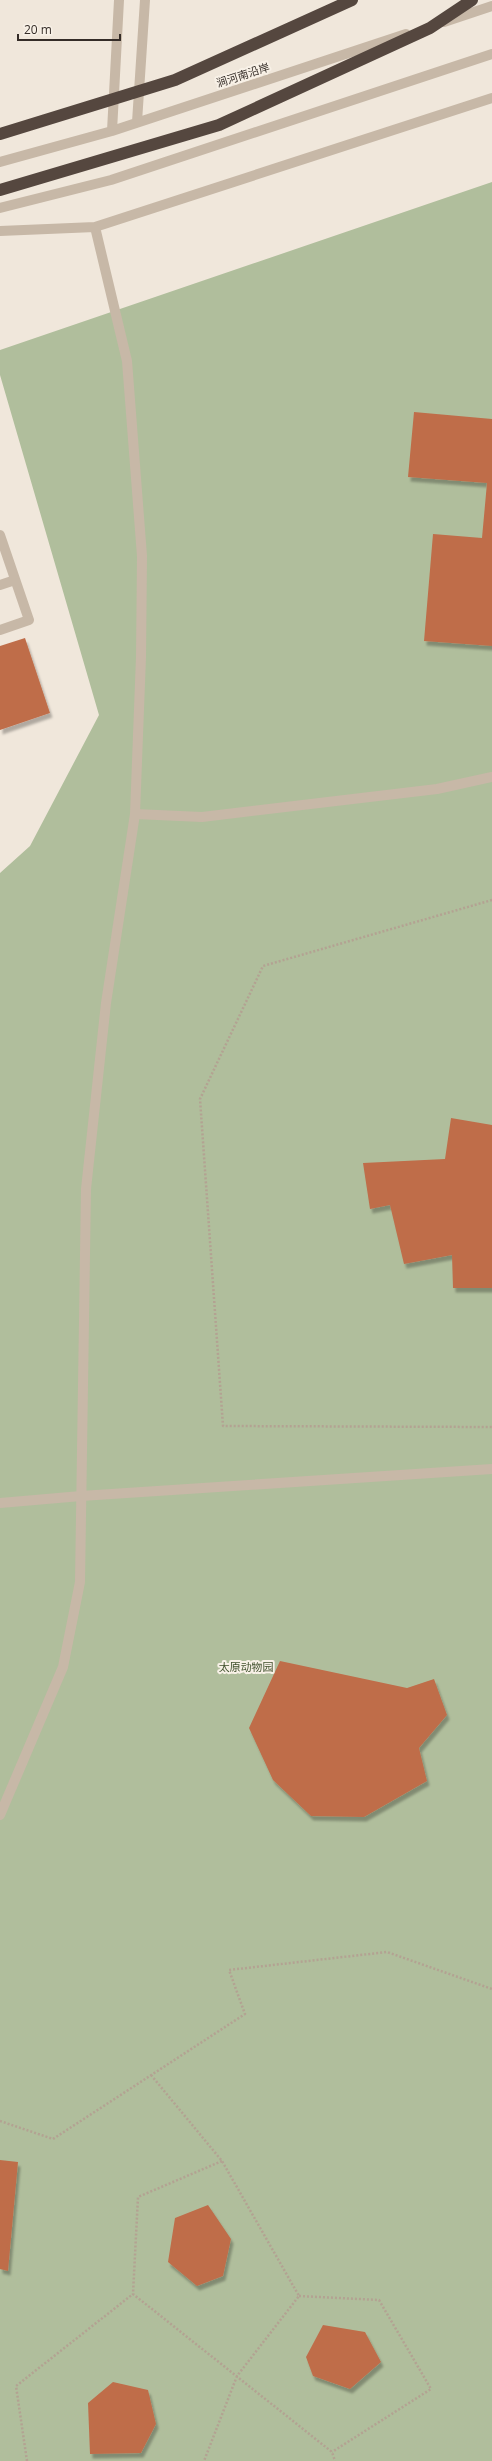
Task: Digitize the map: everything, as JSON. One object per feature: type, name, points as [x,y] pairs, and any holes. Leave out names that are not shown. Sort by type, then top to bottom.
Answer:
[{"type":"highway","points":[[0,134],[175,80],[352,0]]},
{"type":"highway","points":[[0,190],[219,125],[430,28],[472,0]]},
{"type":"street","points":[[112,131],[119,0]]},
{"type":"street","points":[[137,122],[145,0]]},
{"type":"street","name":"涧河南沿岸","points":[[0,162],[112,131],[492,6]]},
{"type":"street","points":[[0,208],[111,180],[492,54]]},
{"type":"street","points":[[0,231],[95,227],[492,98]]},
{"type":"street","points":[[0,1815],[63,1667],[80,1582],[80,1496],[86,1189],[106,1003],[134,814],[141,658],[142,556],[127,361],[95,227]]},
{"type":"street","points":[[0,535],[29,620],[0,630]]},
{"type":"street","points":[[0,585],[16,580]]},
{"type":"street","points":[[134,814],[202,817],[437,789],[492,777]]},
{"type":"street","points":[[0,1503],[80,1496],[492,1469]]},
{"type":"path","points":[[492,900],[263,966],[200,1099],[223,1426],[492,1427]]},
{"type":"path","points":[[0,2121],[53,2139],[245,2014],[229,1970],[387,1952],[492,1989]]},
{"type":"path","points":[[151,2075],[222,2161],[299,2296]]},
{"type":"path","points":[[27,2461],[16,2386],[133,2294],[138,2197],[222,2161]]},
{"type":"path","points":[[133,2294],[332,2452],[335,2461]]},
{"type":"path","points":[[204,2461],[237,2376],[299,2296]]},
{"type":"path","points":[[299,2296],[379,2300],[431,2388],[332,2452]]},
{"type":"green space","name":"太原动物园","points":[[492,182],[492,2461],[0,2461],[0,873],[30,846],[99,715],[0,375],[0,350]]},
{"type":"building","points":[[414,412],[492,419],[492,646],[424,641],[433,534],[482,538],[487,483],[408,477]]},
{"type":"building","points":[[25,638],[50,713],[0,730],[0,646]]},
{"type":"building","points":[[451,1118],[492,1125],[492,1288],[453,1288],[452,1255],[404,1264],[390,1205],[370,1209],[363,1163],[445,1159]]},
{"type":"building","points":[[280,1661],[407,1688],[434,1679],[447,1715],[419,1748],[427,1781],[364,1817],[311,1816],[273,1780],[249,1728]]},
{"type":"building","points":[[0,2160],[18,2162],[8,2271],[0,2269]]},
{"type":"building","points":[[208,2205],[231,2239],[223,2276],[197,2286],[168,2262],[175,2218]]},
{"type":"building","points":[[323,2325],[365,2332],[381,2362],[350,2389],[313,2376],[306,2357]]},
{"type":"building","points":[[113,2382],[148,2390],[156,2424],[141,2453],[90,2454],[88,2403]]}]
